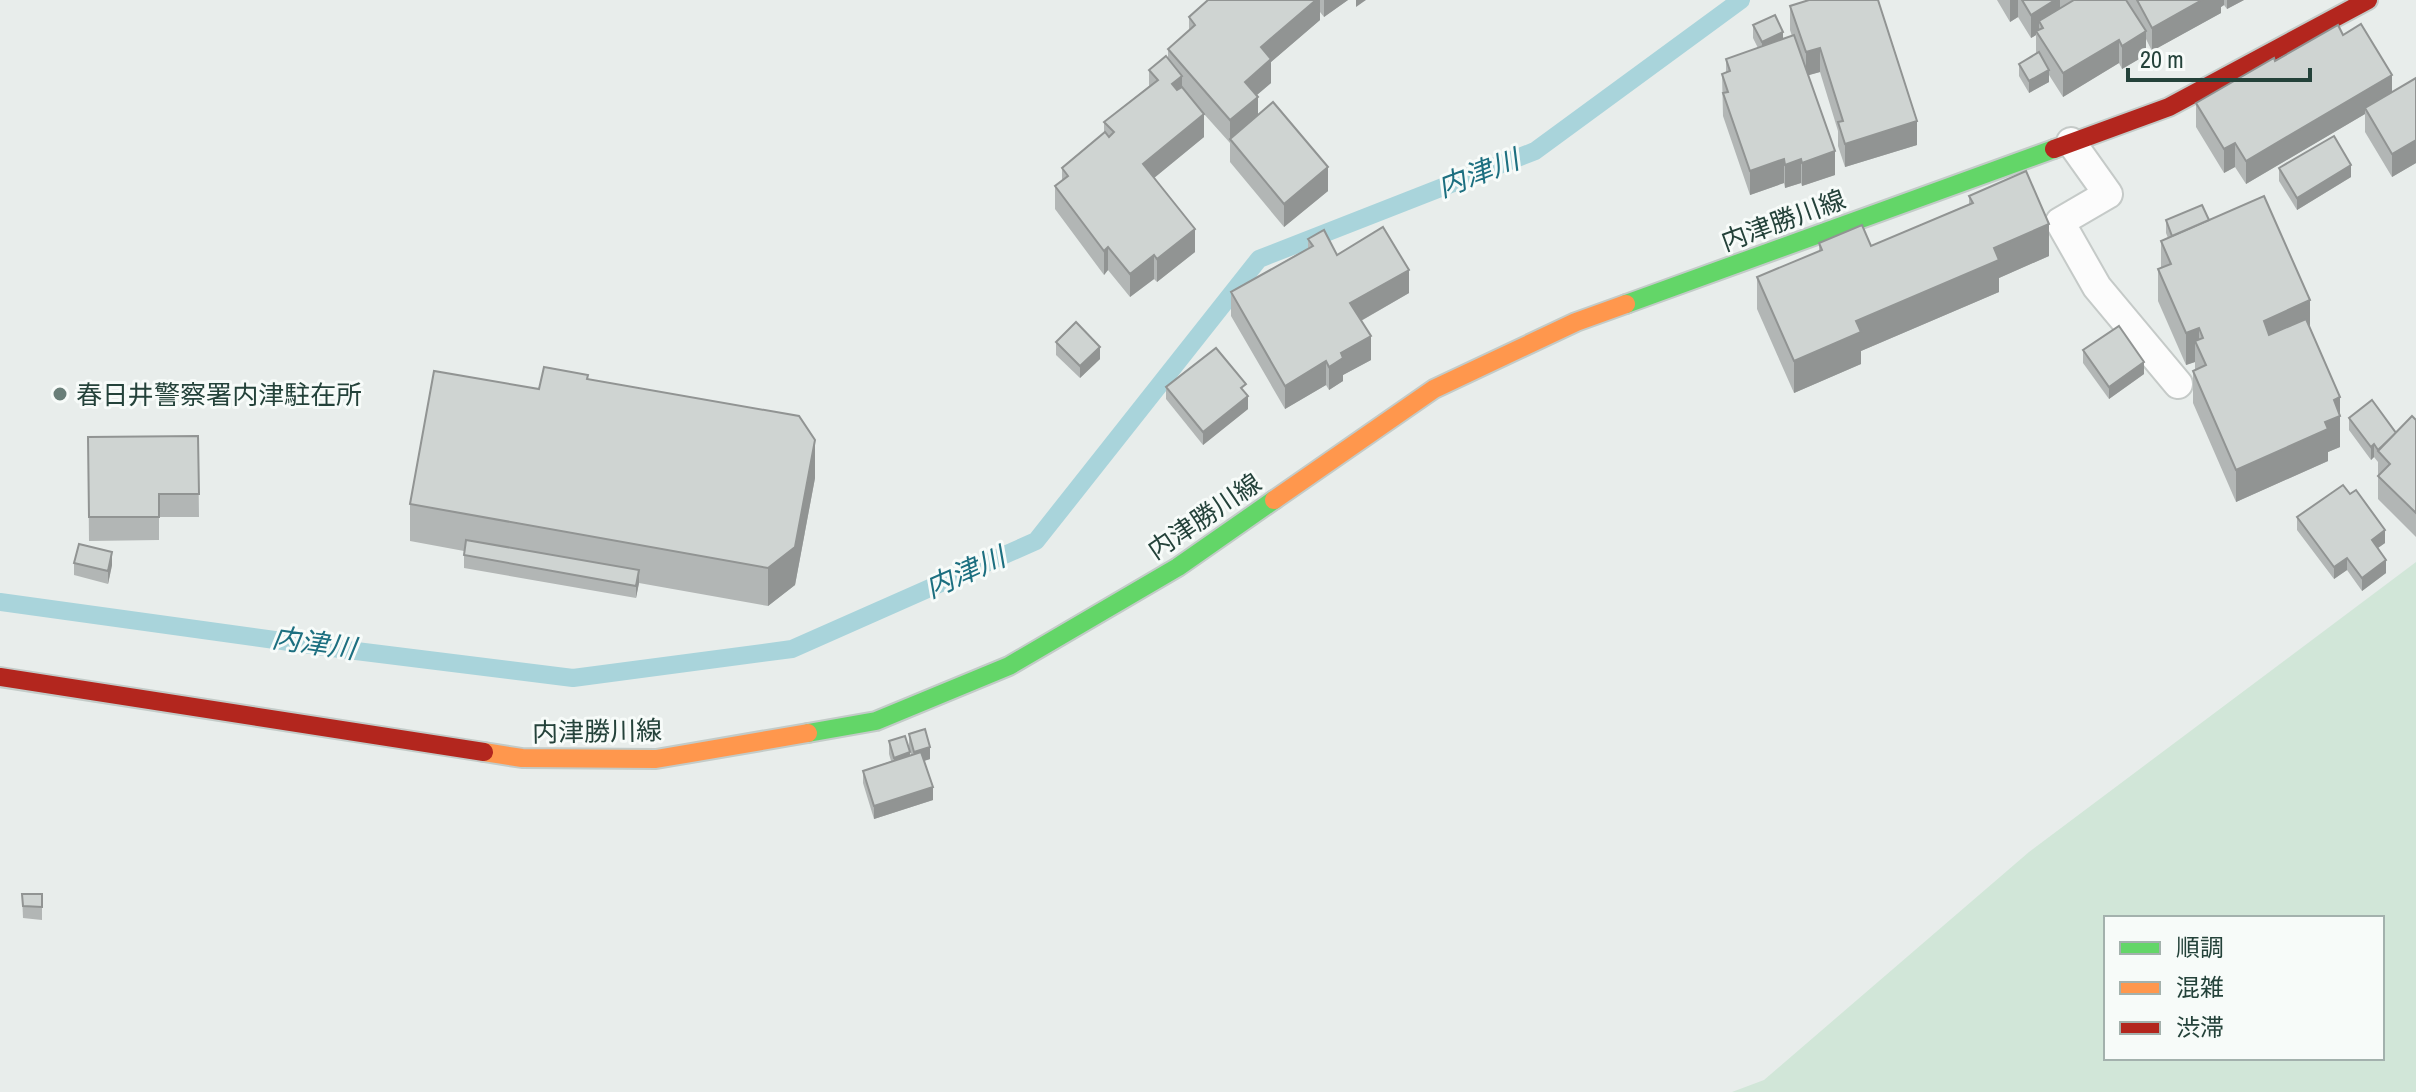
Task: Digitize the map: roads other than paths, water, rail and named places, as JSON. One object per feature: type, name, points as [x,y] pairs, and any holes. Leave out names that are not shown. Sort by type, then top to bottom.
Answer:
[{"type":"main road","name":"内津勝川線","points":[[0,677],[522,758],[656,759],[876,721],[1009,666],[1178,567],[1434,389],[1576,322],[2169,107],[2368,0]]},
{"type":"lane","points":[[2071,142],[2108,194],[2060,222],[2097,287],[2178,384]]},
{"type":"waterway","name":"内津川","points":[[0,602],[573,678],[792,649],[1036,541],[1259,259],[1535,151],[1741,0]]},
{"type":"place","name":"春日井警察署内津駐在所","points":[[60,394]]}]
